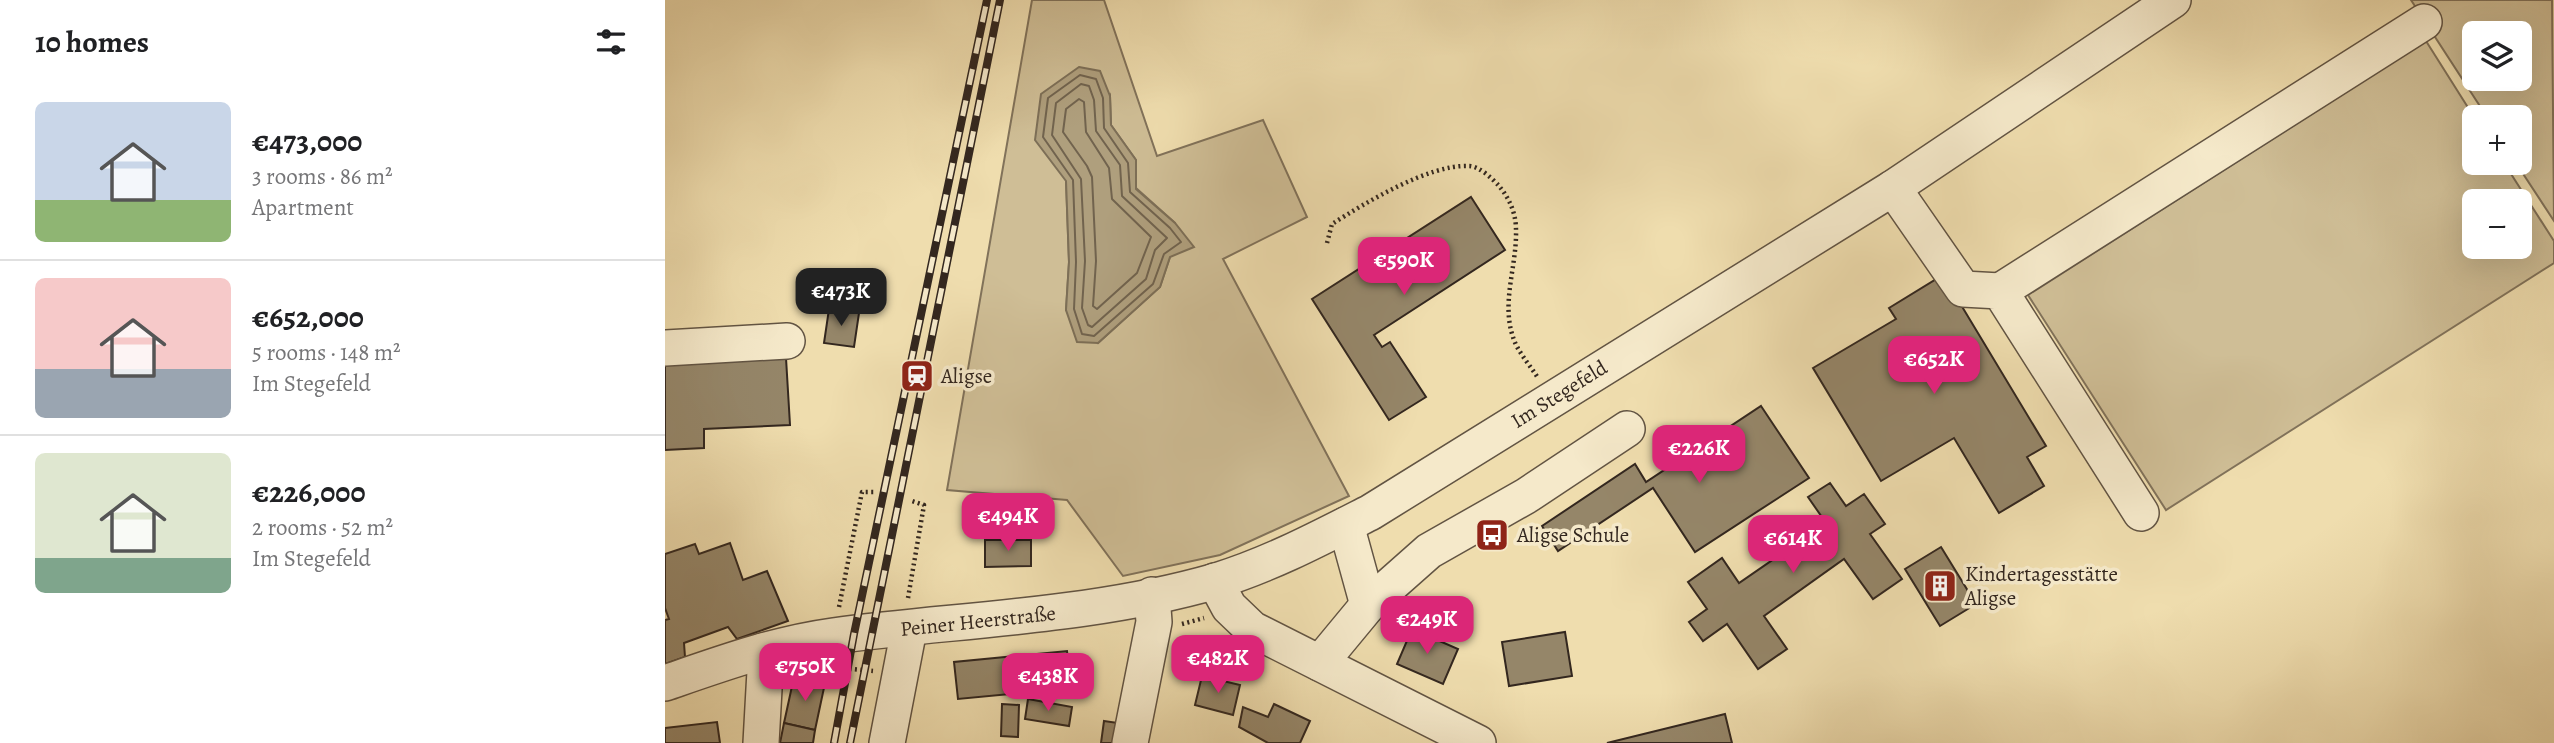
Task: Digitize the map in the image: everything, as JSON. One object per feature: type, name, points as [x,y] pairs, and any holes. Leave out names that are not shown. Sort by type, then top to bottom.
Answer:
[{"type":"street","name":"Im Stegefeld","points":[[1215,581],[1287,556],[1346,525],[1893,188],[2173,0]]},
{"type":"street","points":[[1893,188],[1963,289],[2000,291],[2424,22]]},
{"type":"street","points":[[2000,291],[2141,513]]},
{"type":"street","points":[[665,348],[787,341]]},
{"type":"street","points":[[1319,663],[1368,605],[1429,551],[1526,496],[1627,429]]},
{"type":"street","points":[[1346,525],[1368,605]]},
{"type":"street","points":[[1215,581],[1229,607],[1252,629],[1478,743]]},
{"type":"street","name":"Peiner Heerstraße","points":[[665,683],[762,651],[833,636],[1043,614],[1215,581]]},
{"type":"street","points":[[1130,743],[1154,622],[1152,595]]},
{"type":"street","points":[[887,743],[909,629]]},
{"type":"street","points":[[761,743],[765,671],[762,651]]},
{"type":"path","points":[[1327,243],[1332,224],[1367,202],[1439,170],[1471,165],[1492,178],[1509,198],[1517,226],[1516,261],[1509,290],[1513,338],[1551,399]]},
{"type":"path","points":[[833,636],[862,492],[874,492]]},
{"type":"path","points":[[909,629],[906,606],[924,505],[912,501]]},
{"type":"shaded area","points":[[1032,0],[1104,0],[1157,156],[1263,120],[1307,217],[1223,259],[1349,496],[1220,555],[1123,576],[1067,500],[947,490]],"holes":[[[1110,96],[1111,125],[1136,160],[1136,188],[1175,223],[1170,257],[1160,287],[1098,343],[1066,310],[1069,262],[1066,181]]]},
{"type":"shaded area","points":[[2411,0],[2552,0],[2554,221],[2524,175],[2532,175],[2532,105],[2479,105],[2470,91],[2532,91],[2532,21],[2462,21],[2462,79]]},
{"type":"shaded area","points":[[2426,41],[2466,105],[2462,105],[2462,175],[2512,175],[2521,189],[2462,189],[2462,259],[2532,259],[2532,207],[2554,241],[2554,263],[2166,510],[2028,295]]},
{"type":"water","points":[[1079,67],[1100,71],[1110,96],[1111,125],[1136,160],[1136,189],[1175,223],[1194,247],[1170,257],[1160,287],[1098,343],[1077,342],[1066,310],[1069,262],[1066,181],[1035,140],[1041,94]]},
{"type":"building","points":[[1471,197],[1505,250],[1374,335],[1382,347],[1390,342],[1426,397],[1389,420],[1312,299]]},
{"type":"building","points":[[1943,275],[2046,446],[2027,457],[2044,486],[1999,513],[1954,438],[1881,481],[1813,368],[1896,319],[1889,308]]},
{"type":"building","points":[[829,309],[859,313],[854,347],[824,343]]},
{"type":"building","points":[[786,358],[790,425],[704,429],[704,448],[665,450],[665,364]]},
{"type":"building","points":[[1761,406],[1809,478],[1695,552],[1653,488],[1558,551],[1542,526],[1635,464],[1646,482]]},
{"type":"building","points":[[1830,483],[1846,506],[1864,494],[1885,524],[1870,534],[1902,579],[1873,599],[1844,559],[1764,616],[1787,649],[1758,669],[1727,624],[1703,641],[1689,622],[1707,609],[1688,582],[1722,558],[1739,583],[1826,523],[1808,497]]},
{"type":"building","points":[[985,540],[1031,540],[1031,566],[985,567]]},
{"type":"building","points":[[730,543],[743,580],[767,571],[788,621],[737,639],[728,627],[684,643],[685,657],[665,664],[665,620],[669,619],[665,608],[665,554],[695,544],[699,554]]},
{"type":"building","name":"Kindertagesstätte Aligse","points":[[1941,547],[1976,604],[1940,626],[1905,569]]},
{"type":"building","points":[[1412,629],[1458,649],[1443,684],[1397,664]]},
{"type":"building","points":[[1565,632],[1572,676],[1509,686],[1502,642]]},
{"type":"building","points":[[1067,651],[1071,688],[958,699],[954,662]]},
{"type":"building","points":[[1202,676],[1240,685],[1233,715],[1195,705]]},
{"type":"building","points":[[794,677],[825,683],[815,730],[784,723]]},
{"type":"building","points":[[1028,699],[1072,707],[1069,726],[1025,719]]},
{"type":"building","points":[[1002,704],[1019,705],[1018,737],[1001,736]]},
{"type":"building","points":[[1274,704],[1310,721],[1300,743],[1268,743],[1239,727],[1243,707],[1268,717]]},
{"type":"building","points":[[1725,714],[1732,743],[1607,743]]},
{"type":"building","points":[[1104,721],[1125,724],[1122,743],[1101,743]]},
{"type":"building","points":[[717,722],[720,743],[665,743],[665,728]]},
{"type":"building","points":[[784,723],[815,730],[813,743],[780,743]]},
{"type":"railway","points":[[834,743],[854,634],[987,0]]},
{"type":"railway","points":[[850,743],[1000,0]]},
{"type":"place","name":"Aligse","points":[[917,376]]},
{"type":"place","name":"Aligse Schule","points":[[1492,535]]},
{"type":"place","name":"Kindertagesstätte Aligse","points":[[1940,586]]}]
